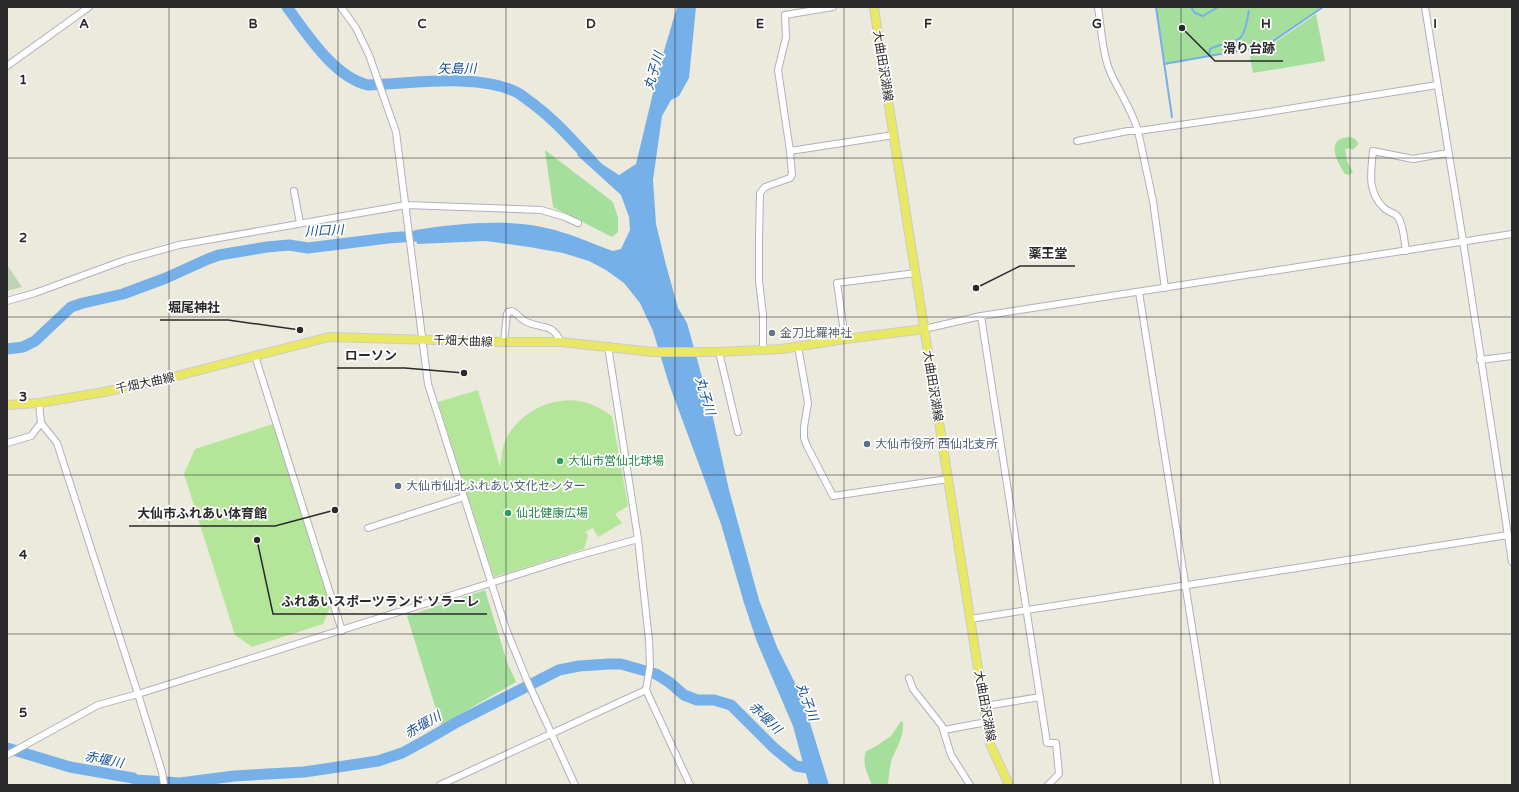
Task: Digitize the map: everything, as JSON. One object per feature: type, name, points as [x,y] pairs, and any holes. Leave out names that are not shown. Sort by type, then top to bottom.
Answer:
[{"type":"main road","name":"大曲田沢湖線","points":[[874,7],[990,744],[1009,785]]},
{"type":"main road","name":"千畑大曲線","points":[[7,405],[38,403],[165,379],[329,336],[504,342],[561,342],[653,352],[719,352],[782,349],[924,329]]},
{"type":"street","points":[[7,66],[89,7]]},
{"type":"street","points":[[341,7],[356,28],[373,68],[396,132],[428,384],[506,629],[526,678],[576,785]]},
{"type":"street","points":[[763,350],[763,315],[759,281],[758,237],[760,193],[766,187],[790,178],[792,175],[778,70],[786,37],[785,14],[833,7]]},
{"type":"street","points":[[1098,7],[1107,63],[1127,101],[1138,131],[1153,201],[1165,288]]},
{"type":"street","points":[[1425,7],[1512,562]]},
{"type":"street","points":[[1077,141],[1128,130],[1138,131],[1256,114],[1437,85]]},
{"type":"street","points":[[790,151],[894,135]]},
{"type":"street","points":[[1406,250],[1402,225],[1399,218],[1396,214],[1384,209],[1372,190],[1371,173],[1373,151],[1413,159],[1448,153]]},
{"type":"street","points":[[294,191],[300,223]]},
{"type":"street","points":[[7,301],[35,293],[125,260],[179,245],[406,205],[541,210],[565,217],[578,223]]},
{"type":"street","points":[[924,329],[981,316],[1512,234]]},
{"type":"street","points":[[845,339],[837,283],[916,273]]},
{"type":"street","points":[[1139,292],[1184,585],[1217,785]]},
{"type":"street","points":[[504,342],[507,314],[508,312],[512,311],[529,323],[546,326],[552,330],[561,342]]},
{"type":"street","points":[[981,316],[1047,743],[1056,743],[1059,774],[1048,785]]},
{"type":"street","points":[[608,346],[638,539],[649,640],[650,666],[646,690],[690,785]]},
{"type":"street","points":[[798,346],[808,403],[804,438],[833,496],[948,479]]},
{"type":"street","points":[[719,352],[738,432]]},
{"type":"street","points":[[255,356],[342,631]]},
{"type":"street","points":[[1480,360],[1512,356]]},
{"type":"street","points":[[38,403],[41,424],[56,443],[138,694],[162,772],[164,785]]},
{"type":"street","points":[[7,443],[31,436],[41,424]]},
{"type":"street","points":[[368,528],[464,497]]},
{"type":"street","points":[[970,619],[1508,534]]},
{"type":"street","points":[[7,755],[98,705],[342,631],[570,558],[638,539]]},
{"type":"street","points":[[909,678],[913,689],[944,730],[952,755],[970,785]]},
{"type":"street","points":[[440,785],[646,690]]},
{"type":"street","points":[[985,706],[1040,697]]},
{"type":"street","points":[[944,730],[987,722]]},
{"type":"green space","points":[[1156,7],[1323,7],[1266,46],[1164,64]]},
{"type":"green space","points":[[1316,14],[1325,61],[1253,73],[1249,51],[1268,47]]},
{"type":"green space","points":[[1350,137],[1355,139],[1358,143],[1352,150],[1350,148],[1345,149],[1347,161],[1353,172],[1349,175],[1345,174],[1338,162],[1335,145],[1337,141],[1342,138]]},
{"type":"green space","points":[[545,150],[613,202],[618,218],[618,232],[612,237],[553,207]]},
{"type":"green space","points":[[7,265],[22,287],[7,291]]},
{"type":"green space","points":[[478,390],[500,467],[503,447],[508,435],[516,424],[537,409],[561,401],[574,400],[587,403],[612,416],[628,506],[615,514],[622,523],[598,537],[593,528],[585,532],[588,535],[584,549],[494,577],[438,402]]},
{"type":"green space","points":[[273,424],[331,605],[323,624],[252,647],[235,635],[184,474],[195,449]]},
{"type":"green space","points":[[485,590],[507,662],[516,682],[441,725],[407,616]]},
{"type":"green space","points":[[901,721],[903,722],[902,732],[900,741],[891,762],[888,785],[872,785],[865,764],[866,751],[875,747],[891,736]]},
{"type":"water","name":"丸子川","points":[[677,7],[696,7],[689,78],[679,96],[671,100],[662,116],[653,180],[656,224],[678,308],[687,323],[712,413],[729,490],[759,600],[777,647],[802,697],[829,785],[809,785],[793,726],[757,642],[721,524],[669,384],[653,331],[640,303],[624,283],[606,270],[589,261],[563,253],[486,241],[417,244],[415,230],[451,225],[507,223],[544,227],[574,236],[613,251],[621,249],[630,230],[629,217],[621,195],[577,155],[583,144],[602,164],[619,175],[636,164],[659,68]]},
{"type":"waterway","name":"矢島川","points":[[287,7],[322,53],[344,73],[356,80],[368,85],[442,81],[481,82],[514,91],[548,116],[591,160]]},
{"type":"waterway","points":[[1156,7],[1172,117]]},
{"type":"waterway","points":[[1191,7],[1195,13],[1203,16],[1218,7]]},
{"type":"waterway","points":[[1164,64],[1266,46],[1323,7]]},
{"type":"waterway","points":[[1209,56],[1210,49],[1234,42],[1242,36],[1249,11]]},
{"type":"waterway","name":"川口川","points":[[7,349],[23,347],[35,341],[71,307],[123,294],[166,278],[219,255],[267,247],[289,245],[308,248],[388,238],[430,235]]},
{"type":"waterway","name":"赤堰川","points":[[7,748],[70,767],[133,778],[136,780],[180,783],[234,776],[304,772],[378,761],[402,753],[457,722],[559,670],[579,666],[621,664],[656,674],[669,682],[684,695],[697,700],[714,700],[731,705],[774,748],[796,766],[814,769]]},
{"type":"place","name":"滑り台跡","points":[[1182,28]]},
{"type":"place","name":"薬王堂","points":[[976,288]]},
{"type":"place","name":"堀尾神社","points":[[300,330]]},
{"type":"place","name":"金刀比羅神社","points":[[772,333]]},
{"type":"place","name":"ローソン","points":[[464,373]]},
{"type":"place","name":"大仙市役所 西仙北支所","points":[[867,444]]},
{"type":"place","name":"大仙市営仙北球場","points":[[560,461]]},
{"type":"place","name":"大仙市仙北ふれあい文化センター","points":[[398,486]]},
{"type":"place","name":"大仙市ふれあい体育館","points":[[335,510]]},
{"type":"place","name":"仙北健康広場","points":[[508,513]]},
{"type":"place","name":"ふれあいスポーツランド ソラーレ","points":[[257,540]]}]
